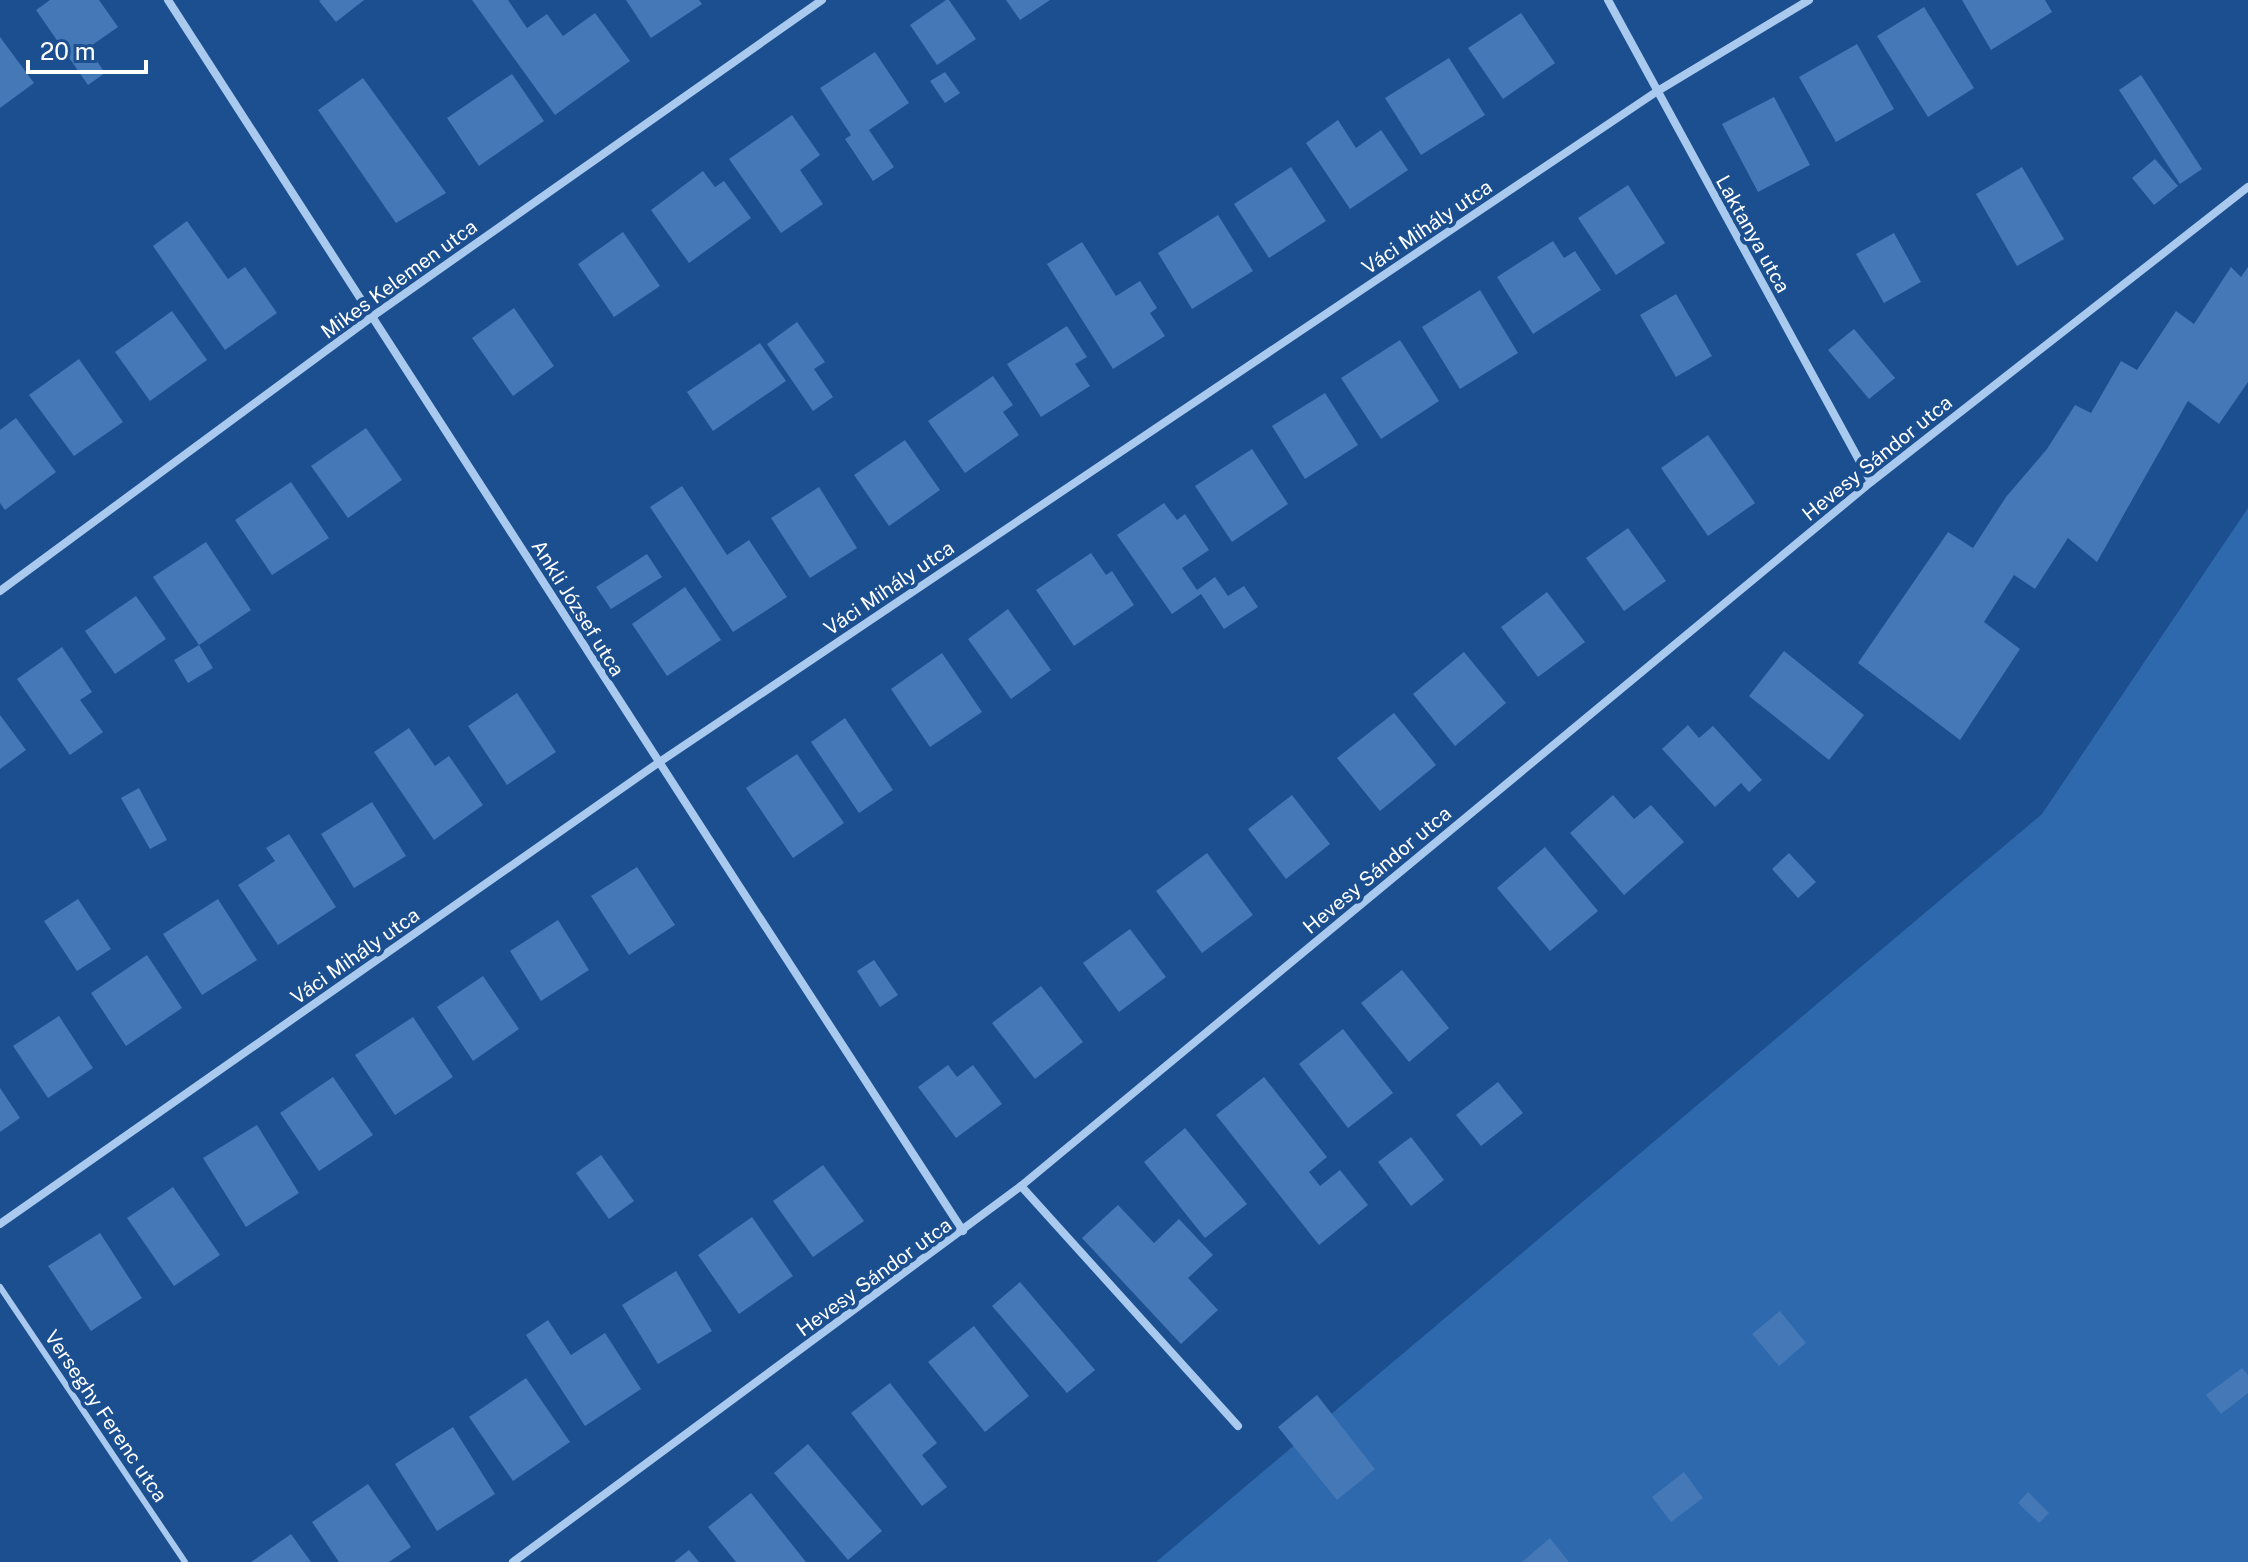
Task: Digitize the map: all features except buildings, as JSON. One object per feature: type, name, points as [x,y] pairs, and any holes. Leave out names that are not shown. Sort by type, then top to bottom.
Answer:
[{"type":"street","name":"Ankli József utca","points":[[168,0],[963,1231]]},
{"type":"street","name":"Mikes Kelemen utca","points":[[0,591],[373,316],[822,0]]},
{"type":"street","name":"Laktanya utca","points":[[1608,0],[1871,482]]},
{"type":"street","name":"Váci Mihály utca","points":[[0,1224],[658,763],[1656,92],[1809,0]]},
{"type":"street","name":"Hevesy Sándor utca","points":[[513,1562],[1021,1186],[1871,482],[2248,187]]},
{"type":"street","points":[[1021,1186],[1238,1426]]},
{"type":"lane","name":"Verseghy Ferenc utca","points":[[0,1287],[185,1562]]},
{"type":"shaded area","points":[[2248,508],[2248,1562],[1156,1562],[2042,814]]}]
